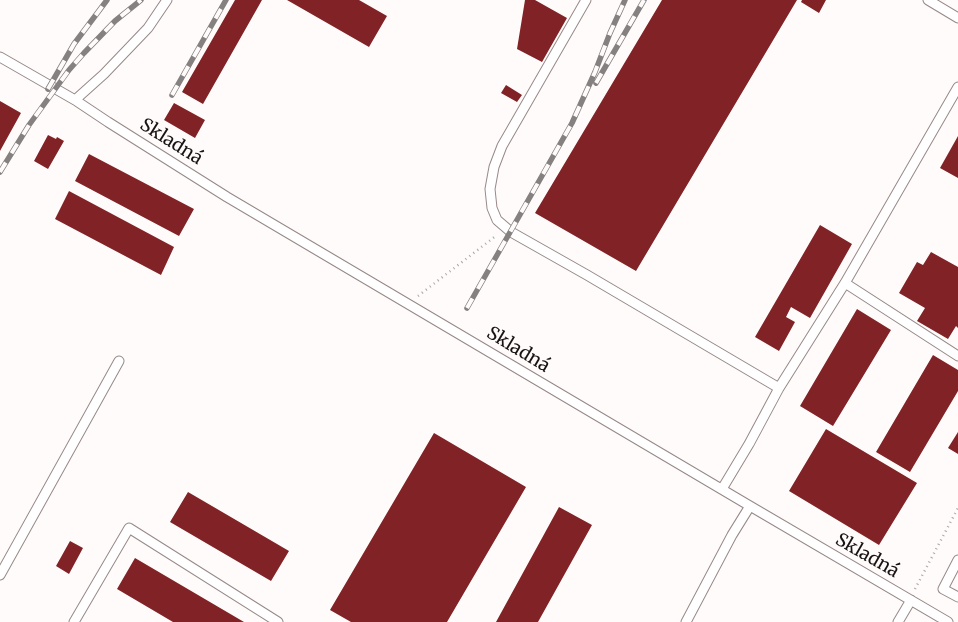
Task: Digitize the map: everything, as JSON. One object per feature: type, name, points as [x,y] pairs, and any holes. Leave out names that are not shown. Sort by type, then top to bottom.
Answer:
[{"type":"lane","points":[[75,100],[104,74],[148,28],[167,0]]},
{"type":"lane","points":[[586,0],[502,146],[494,167],[490,189],[492,208],[498,220],[511,232],[779,388]]},
{"type":"lane","points":[[928,0],[958,18]]},
{"type":"lane","name":"Skladná","points":[[0,57],[75,100],[227,197],[948,622]]},
{"type":"lane","points":[[722,489],[779,388],[845,283],[958,87]]},
{"type":"lane","points":[[845,283],[958,356]]},
{"type":"lane","points":[[0,575],[119,361]]},
{"type":"lane","points":[[686,622],[750,506]]},
{"type":"lane","points":[[74,622],[129,528],[278,622]]},
{"type":"lane","points":[[958,560],[943,589],[958,597]]},
{"type":"lane","points":[[898,622],[911,600]]},
{"type":"path","points":[[410,304],[416,297],[506,228]]},
{"type":"path","points":[[911,600],[914,590],[958,508]]},
{"type":"building","points":[[235,0],[262,0],[203,104],[182,92]]},
{"type":"building","points":[[287,0],[359,0],[387,16],[369,47]]},
{"type":"building","points":[[525,0],[535,0],[567,18],[542,62],[517,49]]},
{"type":"building","points":[[662,0],[797,0],[636,271],[535,213]]},
{"type":"building","points":[[802,0],[826,0],[819,13],[801,2]]},
{"type":"building","points":[[506,85],[522,95],[517,102],[501,93]]},
{"type":"building","points":[[0,101],[21,113],[0,151]]},
{"type":"building","points":[[174,103],[205,120],[195,138],[164,120]]},
{"type":"building","points":[[48,135],[64,141],[48,169],[34,161]]},
{"type":"building","points":[[958,136],[958,178],[940,168]]},
{"type":"building","points":[[89,154],[194,209],[179,236],[75,181]]},
{"type":"building","points":[[69,191],[174,247],[161,275],[55,219]]},
{"type":"building","points":[[820,225],[852,244],[810,318],[791,307],[786,317],[795,322],[779,351],[755,337]]},
{"type":"building","points":[[931,252],[958,267],[958,328],[956,326],[948,339],[917,321],[925,308],[899,293],[917,262],[923,265]]},
{"type":"building","points":[[857,309],[891,330],[833,426],[800,406]]},
{"type":"building","points":[[933,355],[958,370],[958,391],[910,472],[876,452]]},
{"type":"building","points":[[826,429],[917,483],[879,545],[789,491]]},
{"type":"building","points":[[958,432],[958,454],[948,448]]},
{"type":"building","points":[[434,433],[526,487],[447,622],[351,622],[330,610]]},
{"type":"building","points":[[188,492],[289,551],[271,581],[170,522]]},
{"type":"building","points":[[559,507],[592,525],[538,622],[496,622]]},
{"type":"building","points":[[70,541],[83,548],[69,574],[56,566]]},
{"type":"building","points":[[135,558],[244,622],[173,622],[117,589]]},
{"type":"railway","points":[[48,89],[74,44],[107,0]]},
{"type":"railway","points":[[0,172],[29,125],[69,70],[115,21],[141,0]]},
{"type":"railway","points":[[172,95],[226,0]]},
{"type":"railway","points":[[467,308],[572,123],[625,0]]},
{"type":"railway","points":[[596,83],[644,0]]}]
